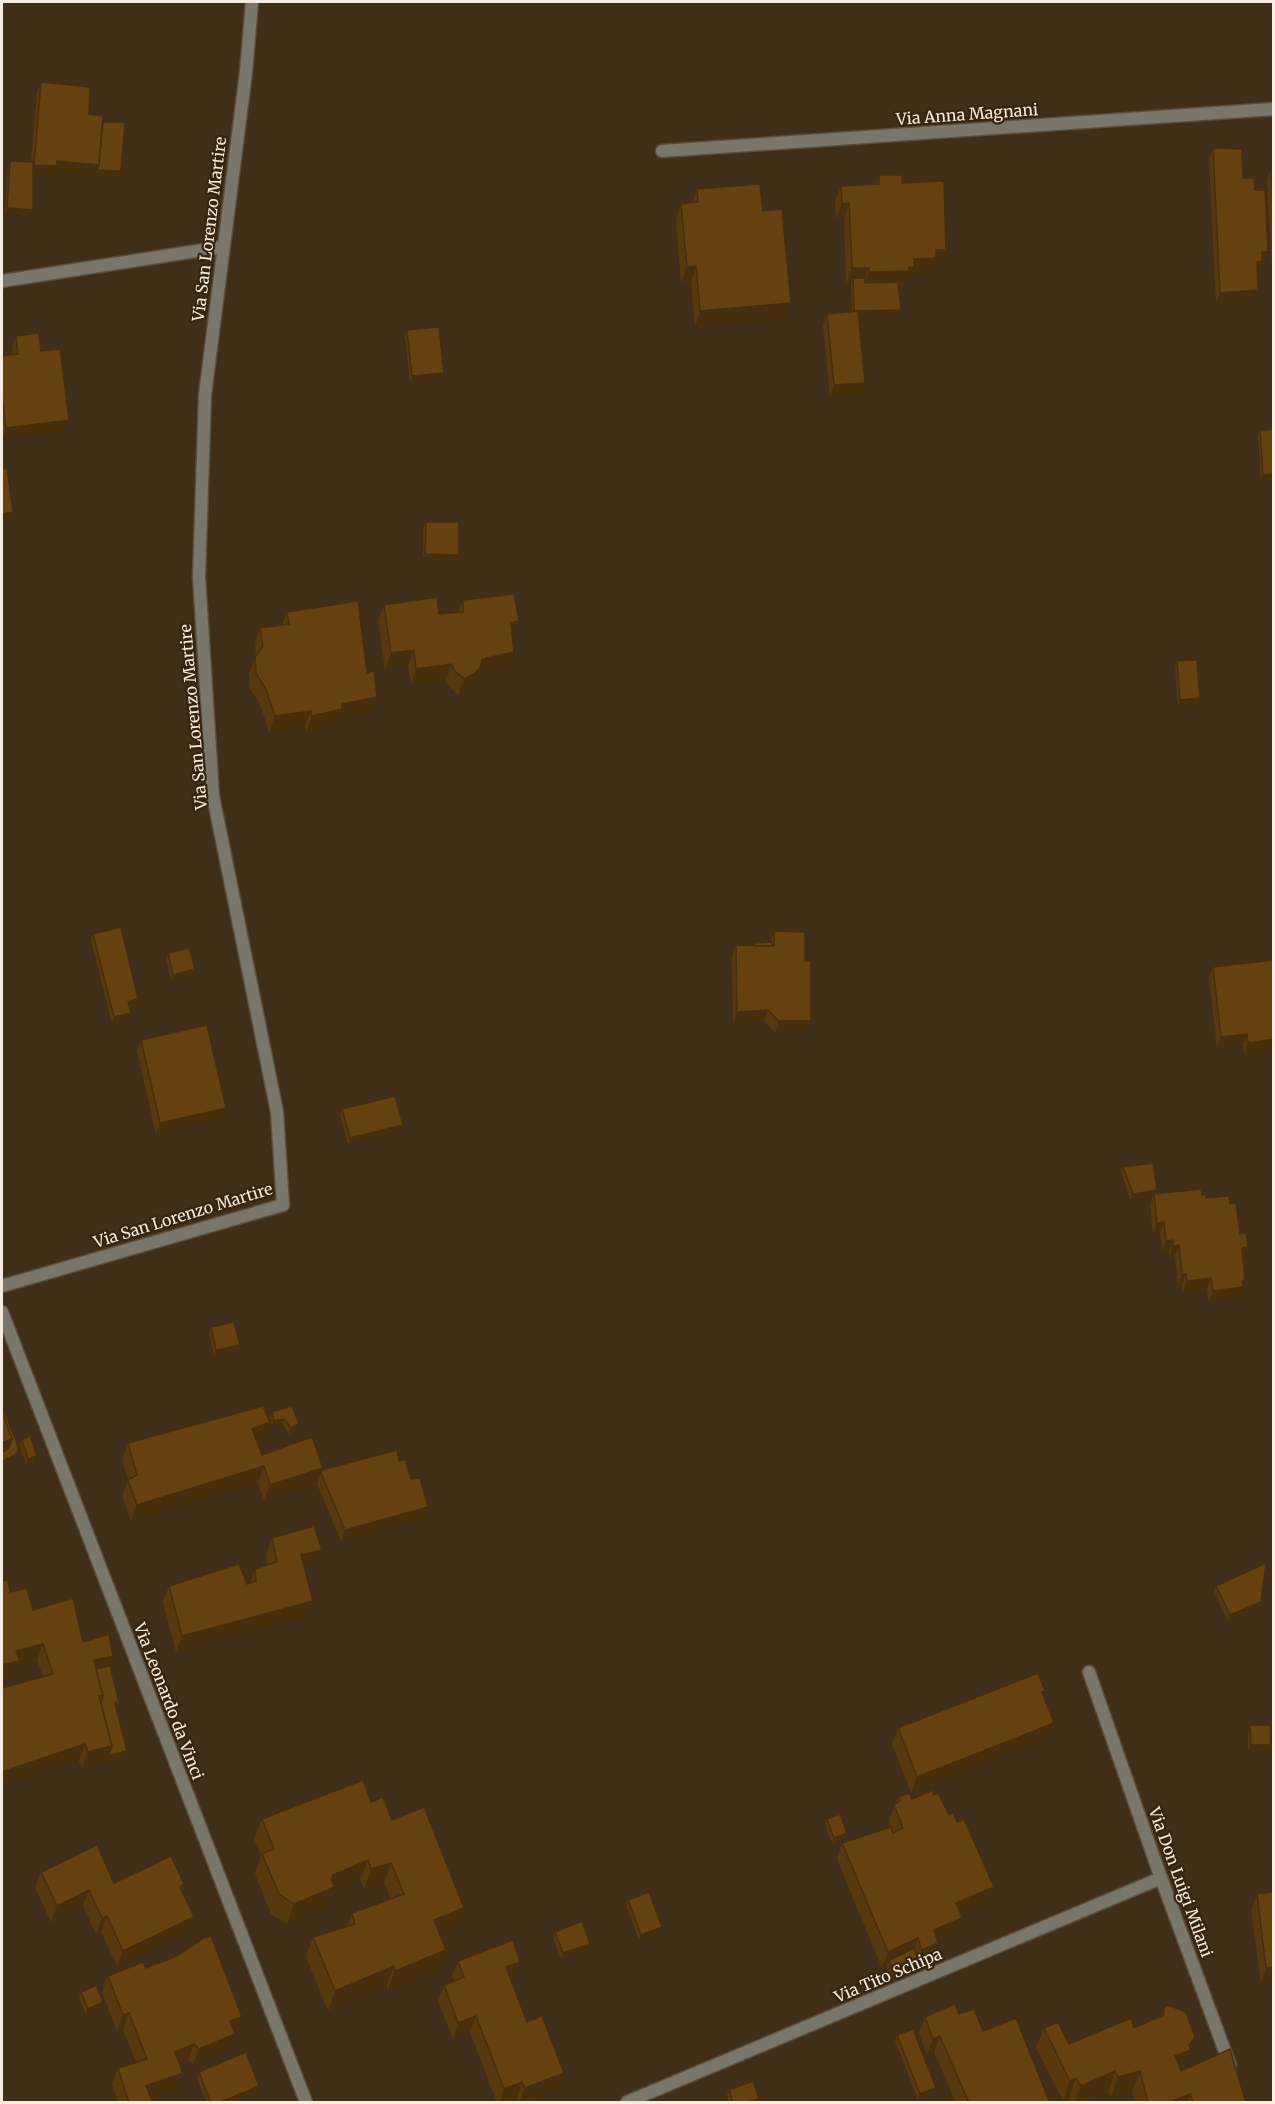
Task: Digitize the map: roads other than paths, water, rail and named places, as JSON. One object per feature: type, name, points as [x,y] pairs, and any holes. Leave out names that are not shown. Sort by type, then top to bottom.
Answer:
[{"type":"street","name":"Via San Lorenzo Martire","points":[[2,1286],[283,1205],[277,1112],[213,796],[199,577],[205,395],[246,72],[252,2]]},
{"type":"street","name":"Via Anna Magnani","points":[[662,151],[1274,110]]},
{"type":"street","points":[[2,280],[223,247]]},
{"type":"street","name":"Via Leonardo da Vinci","points":[[2,1312],[306,2103]]},
{"type":"street","name":"Via Don Luigi Milani","points":[[1089,1672],[1235,2080]]},
{"type":"street","name":"Via Tito Schipa","points":[[627,2103],[1161,1878]]}]
